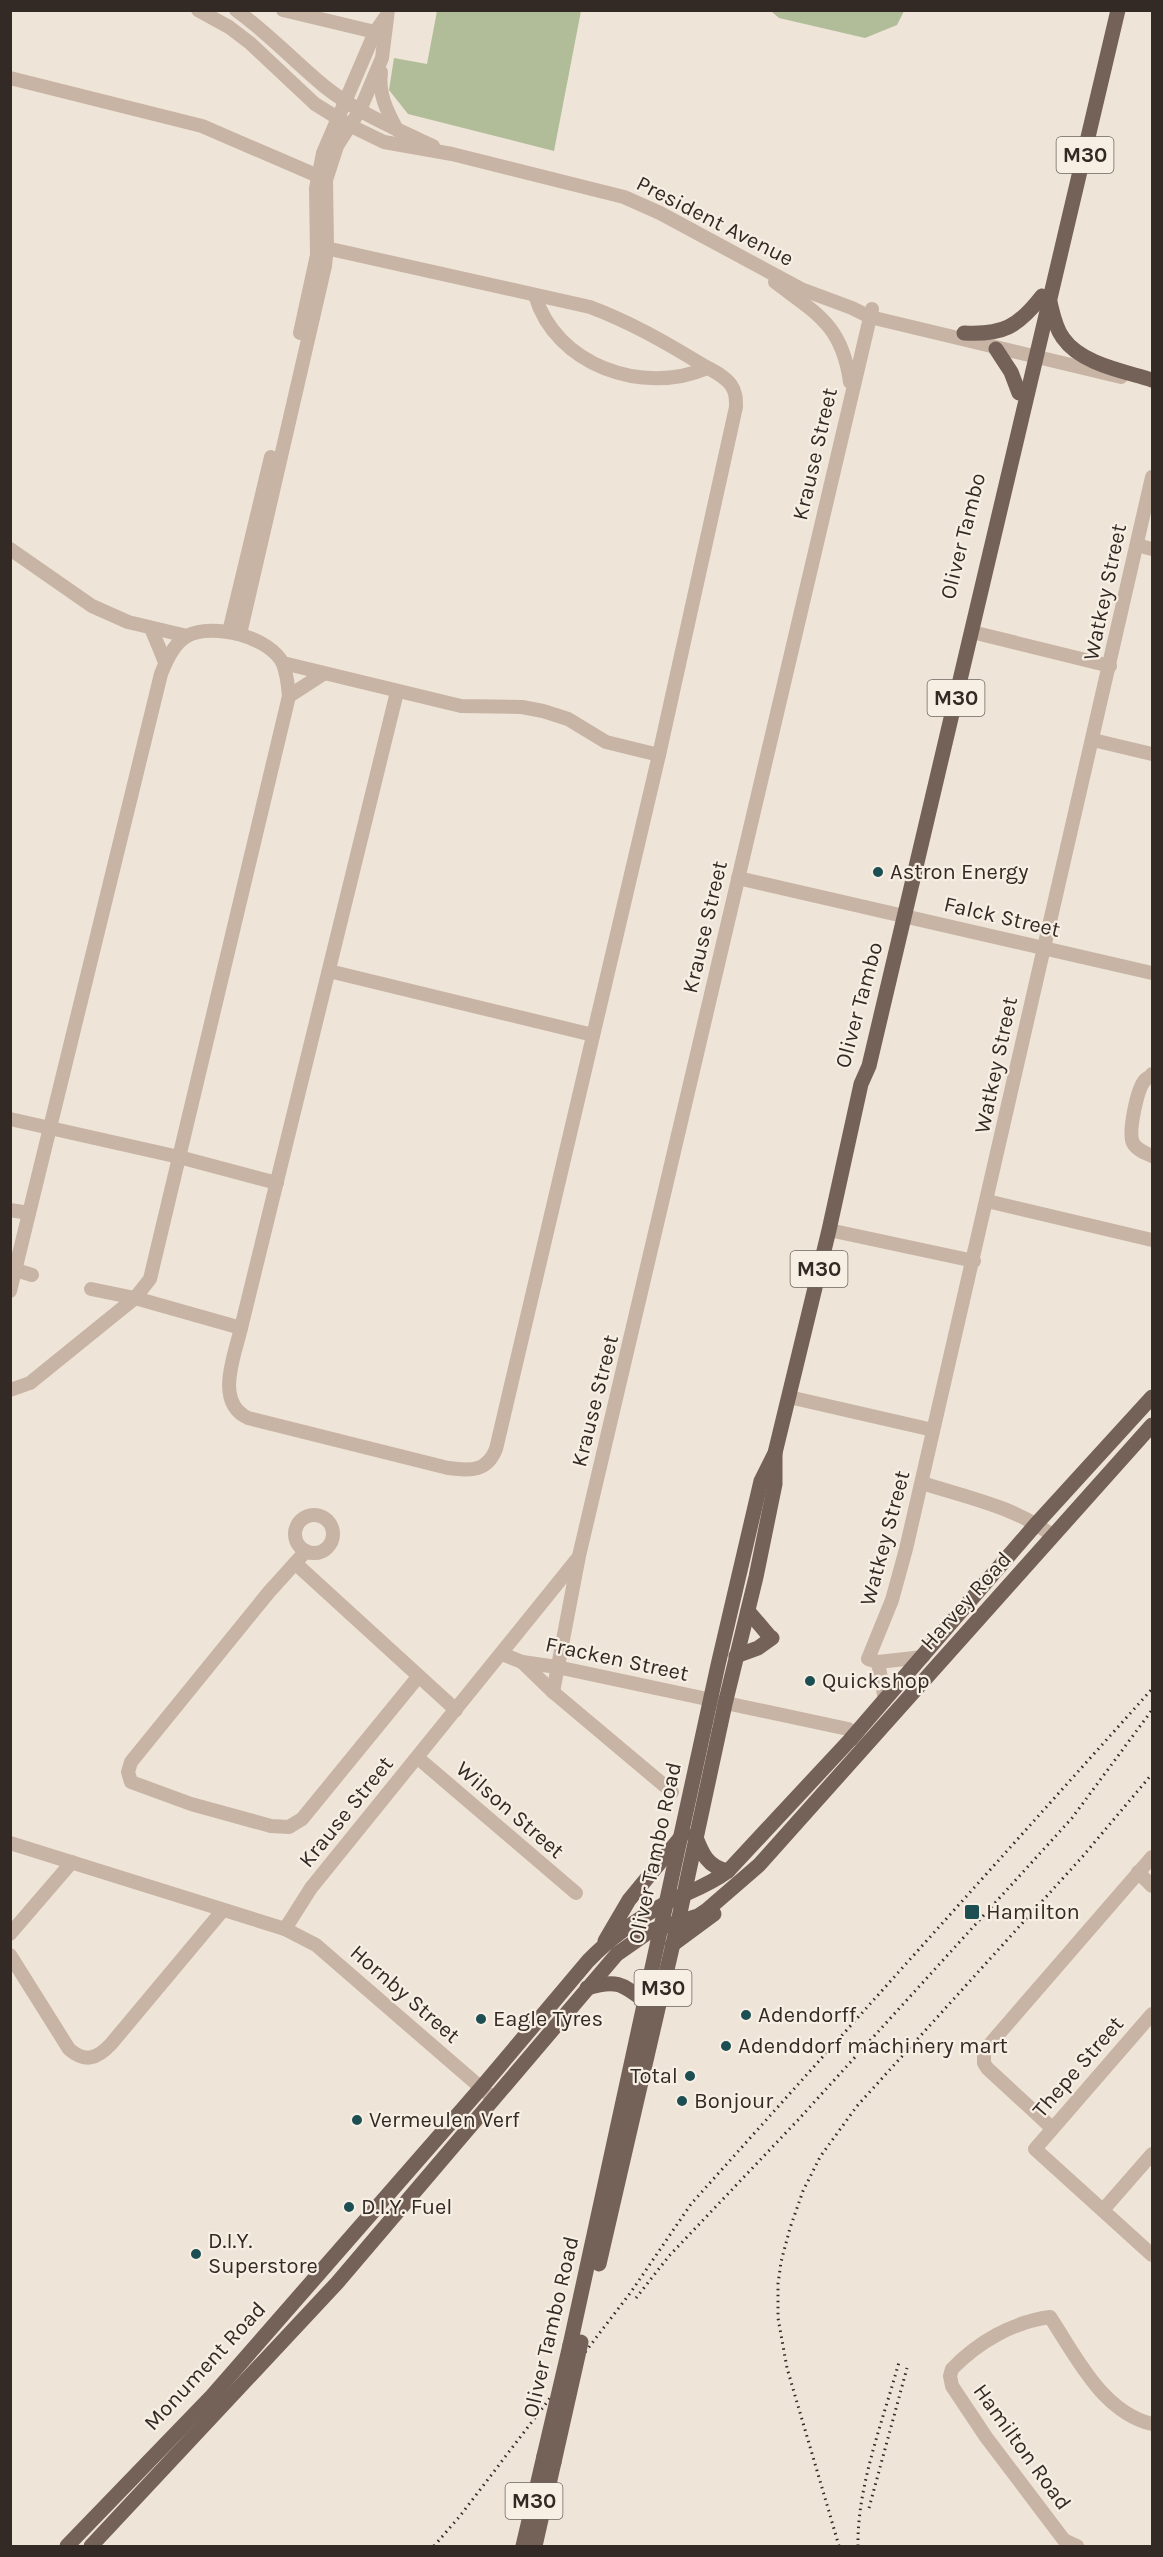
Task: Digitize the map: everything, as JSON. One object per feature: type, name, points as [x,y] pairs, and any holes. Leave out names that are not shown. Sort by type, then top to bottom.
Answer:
[{"type":"main road","name":"Oliver Tambo","points":[[1080,159],[1108,10]]},
{"type":"main road","name":"Oliver Tambo","points":[[902,915],[972,632],[1046,298],[1118,10]]},
{"type":"main road","points":[[964,333],[1000,332],[1016,324],[1046,298],[1058,330],[1073,349],[1102,363],[1148,380]]},
{"type":"main road","points":[[996,349],[1011,372],[1019,393]]},
{"type":"main road","name":"Oliver Tambo","points":[[861,1084],[870,1066],[1019,393],[1033,354]]},
{"type":"main road","name":"Oliver Tambo Road","points":[[576,2344],[662,1927],[676,1900],[761,1481],[775,1453],[829,1230],[861,1084]]},
{"type":"main road","name":"Harvey Road","points":[[662,1927],[698,1916],[713,1907],[759,1865],[795,1813],[856,1734],[1037,1523],[1152,1397]]},
{"type":"main road","name":"Harvey Road","points":[[676,1900],[711,1884],[728,1871],[795,1813],[864,1748],[1152,1425]]},
{"type":"main road","name":"Oliver Tambo Road","points":[[718,1702],[736,1656],[748,1611],[775,1484],[775,1453]]},
{"type":"main road","points":[[736,1656],[758,1648],[771,1638],[748,1611]]},
{"type":"main road","points":[[602,1946],[629,1900],[689,1835],[708,1862],[728,1871]]},
{"type":"main road","points":[[672,1945],[712,1916],[759,1865]]},
{"type":"main road","name":"Oliver Tambo Road","points":[[524,2547],[549,2459],[678,1922],[676,1900]]},
{"type":"main road","name":"Monument Road","points":[[67,2547],[212,2396],[481,2088],[568,1982],[602,1946],[632,1924],[676,1900]]},
{"type":"main road","name":"Monument Road","points":[[91,2547],[337,2283],[587,1988],[627,1945],[650,1931],[662,1927]]},
{"type":"main road","points":[[587,1988],[614,1983],[627,1988],[646,2002]]},
{"type":"main road","name":"Oliver Tambo Road","points":[[535,2547],[549,2459]]},
{"type":"street","name":"President Avenue","points":[[198,10],[229,27],[315,104],[343,122],[384,142],[452,154],[624,197],[660,213],[801,289],[852,308],[996,349],[1033,354]]},
{"type":"street","name":"President Avenue","points":[[236,10],[271,38],[324,87],[346,102],[398,130],[452,154]]},
{"type":"street","points":[[283,10],[375,32]]},
{"type":"street","points":[[235,633],[318,298],[322,246],[322,177],[337,146],[346,102],[375,32],[388,12]]},
{"type":"street","points":[[388,12],[379,85],[383,101],[398,130]]},
{"type":"street","points":[[343,122],[360,110],[382,58]]},
{"type":"street","points":[[10,78],[202,126],[322,177]]},
{"type":"street","points":[[322,246],[590,307],[624,320],[726,379],[736,395],[736,407],[659,755],[496,1449],[489,1463],[475,1470],[448,1468],[241,1415],[235,1410],[228,1390],[241,1328],[397,692]]},
{"type":"street","points":[[742,258],[829,325],[844,350],[851,390]]},
{"type":"street","points":[[535,295],[540,312],[557,336],[571,349],[604,369],[654,378],[691,375],[707,368]]},
{"type":"street","name":"President Avenue","points":[[871,313],[964,333],[1033,354]]},
{"type":"street","name":"Krause Street","points":[[553,1692],[579,1556],[851,390],[871,313]]},
{"type":"street","points":[[1033,354],[1148,380]]},
{"type":"street","name":"Watkey Street","points":[[873,1660],[892,1600],[922,1483],[1043,948],[1094,740],[1152,477]]},
{"type":"street","points":[[1137,545],[1152,549]]},
{"type":"street","points":[[10,549],[93,606],[128,622],[187,636],[212,631],[235,633],[263,644],[283,663],[461,706],[522,707],[543,711],[568,719],[606,742],[659,755]]},
{"type":"street","points":[[151,628],[165,662]]},
{"type":"street","points":[[972,632],[1110,666]]},
{"type":"street","points":[[10,1291],[155,694],[165,662],[170,653],[187,636]]},
{"type":"street","points":[[10,1390],[30,1383],[135,1298],[150,1279],[288,696],[283,663]]},
{"type":"street","points":[[288,696],[322,674]]},
{"type":"street","points":[[1094,740],[1152,754]]},
{"type":"street","name":"Falck Street","points":[[738,878],[1152,973]]},
{"type":"street","points":[[329,971],[593,1035]]},
{"type":"street","points":[[1152,1074],[1144,1080],[1140,1088],[1131,1133],[1133,1143],[1138,1149],[1152,1156]]},
{"type":"street","points":[[10,1119],[179,1156],[277,1183]]},
{"type":"street","points":[[987,1202],[1152,1240]]},
{"type":"street","points":[[10,1210],[29,1213]]},
{"type":"street","points":[[829,1230],[974,1260]]},
{"type":"street","points":[[16,1270],[32,1275]]},
{"type":"street","points":[[91,1289],[135,1298],[241,1328]]},
{"type":"street","points":[[789,1397],[933,1430]]},
{"type":"street","points":[[922,1483],[1010,1511],[1037,1523],[1053,1536]]},
{"type":"street","points":[[306,1551],[131,1762],[128,1772],[131,1782],[191,1804],[271,1826],[281,1828],[294,1826],[331,1787],[418,1677]]},
{"type":"street","name":"Krause Street","points":[[285,1929],[311,1888],[579,1556]]},
{"type":"street","points":[[295,1563],[456,1710]]},
{"type":"street","name":"Fracken Street","points":[[502,1654],[522,1662],[557,1667],[848,1729],[856,1734]]},
{"type":"street","points":[[885,1700],[873,1660],[924,1657]]},
{"type":"street","points":[[522,1662],[553,1692],[672,1792]]},
{"type":"street","points":[[856,1734],[864,1748]]},
{"type":"street","name":"Wilson Street","points":[[418,1758],[576,1893]]},
{"type":"street","name":"Hornby Street","points":[[10,1843],[285,1929],[316,1945],[494,2098]]},
{"type":"street","points":[[1052,2128],[987,2068],[984,2064],[984,2051],[1152,1857]]},
{"type":"street","points":[[10,1934],[72,1862]]},
{"type":"street","points":[[1138,1872],[1152,1886]]},
{"type":"street","points":[[10,1955],[69,2049],[80,2057],[92,2059],[102,2054],[111,2044],[223,1910]]},
{"type":"street","name":"Thepe Street","points":[[1102,2210],[1035,2149],[1152,2014]]},
{"type":"street","points":[[1152,2154],[1102,2210],[1152,2255]]},
{"type":"street","name":"Hamilton Road","points":[[1077,2547],[1064,2540],[986,2437],[950,2381],[952,2369],[989,2340],[1022,2323],[1050,2317],[1108,2399],[1124,2411],[1152,2424]]},
{"type":"green space","points":[[437,11],[581,11],[554,151],[408,114],[389,90],[394,58],[427,64]]},
{"type":"green space","points":[[771,11],[904,11],[897,25],[865,38],[779,18]]},
{"type":"railway","points":[[434,2546],[460,2516],[631,2292],[691,2204],[1152,1689]]},
{"type":"railway","points":[[636,2298],[669,2256],[798,2120],[1072,1818],[1152,1710]]},
{"type":"railway","points":[[839,2546],[787,2368],[778,2318],[778,2284],[781,2262],[803,2191],[820,2157],[857,2106],[1083,1856],[1152,1774]]},
{"type":"railway","points":[[858,2546],[866,2477],[899,2362]]},
{"type":"railway","points":[[869,2508],[907,2368]]},
{"type":"place","name":"Astron Energy","points":[[878,872]]},
{"type":"place","name":"Quickshop","points":[[810,1681]]},
{"type":"place","name":"Hamilton","points":[[972,1912]]},
{"type":"place","name":"Adendorff","points":[[746,2015]]},
{"type":"place","name":"Eagle Tyres","points":[[481,2019]]},
{"type":"place","name":"Adenddorf machinery mart","points":[[726,2046]]},
{"type":"place","name":"Total","points":[[690,2076]]},
{"type":"place","name":"Bonjour","points":[[682,2101]]},
{"type":"place","name":"Vermeulen Verf","points":[[357,2120]]},
{"type":"place","name":"D.I.Y. Fuel","points":[[349,2207]]},
{"type":"place","name":"D.I.Y. Superstore","points":[[196,2254]]}]
